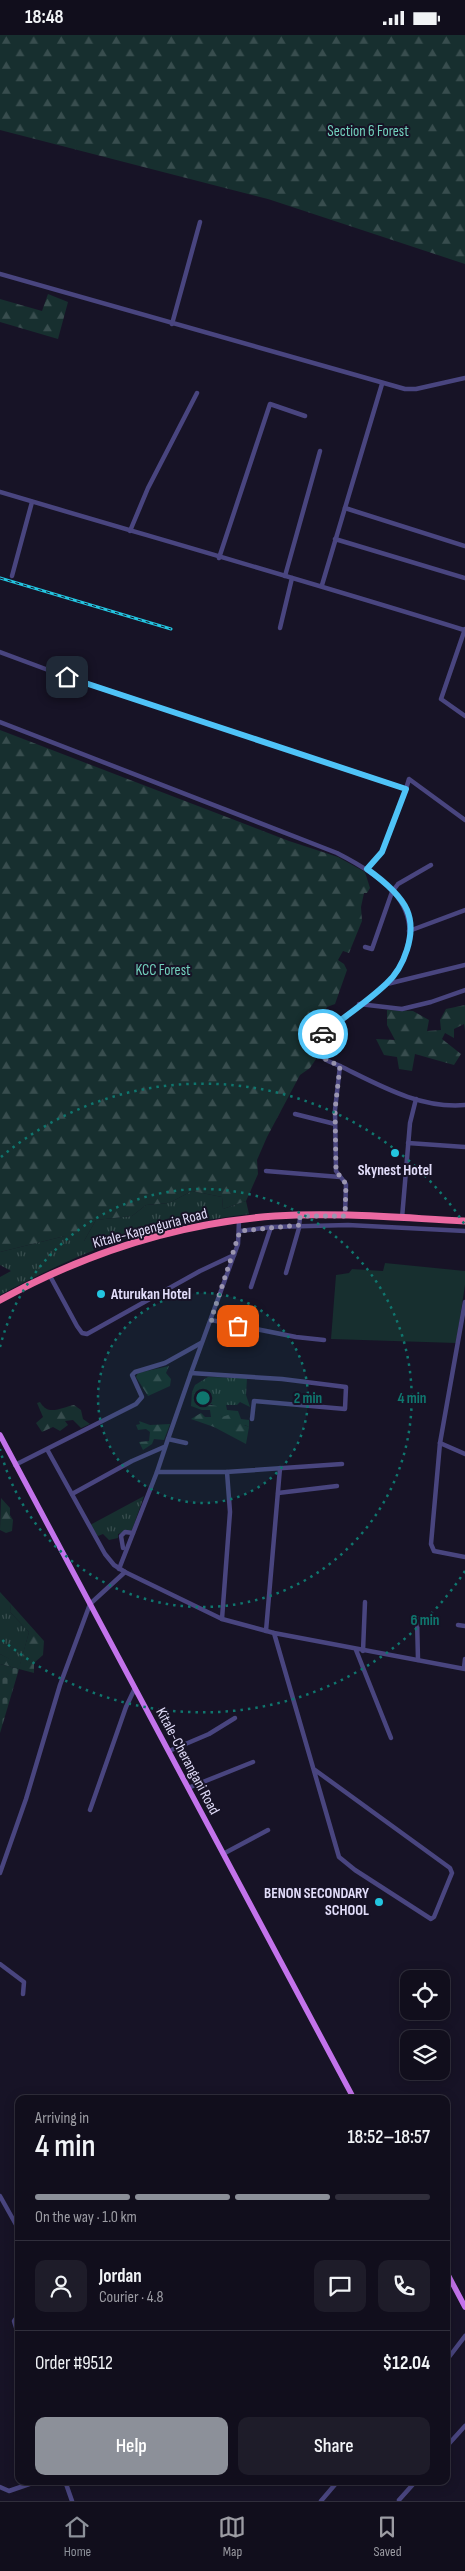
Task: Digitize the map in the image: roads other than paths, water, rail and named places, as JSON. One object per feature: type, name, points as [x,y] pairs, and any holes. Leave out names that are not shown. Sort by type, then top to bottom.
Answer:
[{"type":"highway","name":"Kitale-Kapenguria Road","points":[[0,1300],[98,1255],[197,1227],[239,1221],[300,1216],[465,1221]]},
{"type":"main road","name":"Kitale-Cherangani Road","points":[[0,1435],[352,2095]]},
{"type":"main road","points":[[450,2285],[465,2307]]},
{"type":"street","points":[[172,324],[200,222]]},
{"type":"street","points":[[0,274],[382,384],[416,389],[465,378]]},
{"type":"street","points":[[322,585],[382,384]]},
{"type":"street","points":[[130,531],[148,488],[197,393]]},
{"type":"street","points":[[219,558],[270,405],[305,416]]},
{"type":"street","points":[[285,576],[320,451]]},
{"type":"street","points":[[0,492],[219,558],[322,585],[465,629],[440,699],[465,716]]},
{"type":"street","points":[[12,576],[32,502]]},
{"type":"street","points":[[345,508],[465,546]]},
{"type":"street","points":[[335,539],[465,578]]},
{"type":"street","points":[[280,628],[292,578]]},
{"type":"street","points":[[0,652],[67,677],[406,789]]},
{"type":"street","points":[[0,722],[337,853],[367,869],[392,892],[407,910],[410,940],[403,959],[387,984],[359,1004],[320,1038],[318,1052],[321,1056],[383,1087],[416,1099],[454,1106],[465,1105]]},
{"type":"street","points":[[367,869],[382,852],[409,779],[465,820]]},
{"type":"street","points":[[365,947],[372,949],[392,892],[398,884],[431,865]]},
{"type":"street","points":[[409,931],[465,910]]},
{"type":"street","points":[[387,984],[465,965]]},
{"type":"street","points":[[359,1004],[402,1009],[431,1002],[465,990]]},
{"type":"street","points":[[340,1066],[335,1124],[336,1171],[347,1189],[345,1216]]},
{"type":"street","points":[[402,1218],[412,1109],[416,1099]]},
{"type":"street","points":[[295,1114],[335,1124]]},
{"type":"street","points":[[408,1143],[465,1147]]},
{"type":"street","points":[[266,1171],[341,1177]]},
{"type":"street","points":[[286,1273],[300,1225],[300,1216]]},
{"type":"street","points":[[119,1569],[234,1255],[240,1231],[239,1221]]},
{"type":"street","points":[[240,1231],[300,1225],[465,1231]]},
{"type":"street","points":[[250,1287],[272,1227]]},
{"type":"street","points":[[50,1276],[77,1326],[82,1333],[87,1334],[200,1271],[234,1255]]},
{"type":"street","points":[[465,1302],[462,1334],[440,1443],[431,1544],[434,1551],[465,1557]]},
{"type":"street","points":[[211,1320],[296,1337],[324,1340]]},
{"type":"street","points":[[15,1465],[48,1451],[139,1401],[142,1396],[132,1375],[135,1372],[165,1363],[202,1343]]},
{"type":"street","points":[[191,1373],[282,1379],[346,1387],[345,1409],[254,1401],[252,1419]]},
{"type":"street","points":[[168,1439],[186,1443]]},
{"type":"street","points":[[440,1443],[465,1454]]},
{"type":"street","points":[[72,1493],[132,1461],[164,1447]]},
{"type":"street","points":[[48,1451],[105,1554],[119,1569],[125,1572],[222,1619],[266,1631],[356,1650],[464,1669],[465,1659]]},
{"type":"street","points":[[156,1472],[227,1472],[342,1463]]},
{"type":"street","points":[[266,1631],[280,1468]]},
{"type":"street","points":[[222,1619],[230,1512],[227,1472]]},
{"type":"street","points":[[278,1493],[337,1486]]},
{"type":"street","points":[[123,1548],[121,1536],[125,1533],[133,1533]]},
{"type":"street","points":[[0,1873],[26,1799],[60,1685],[90,1604],[125,1572]]},
{"type":"street","points":[[363,1651],[365,1602]]},
{"type":"street","points":[[417,1618],[418,1660]]},
{"type":"street","points":[[458,1625],[465,1626]]},
{"type":"street","points":[[274,1633],[315,1770],[342,1860],[431,1919],[434,1917],[452,1873],[450,1868],[315,1770]]},
{"type":"street","points":[[356,1650],[391,1738]]},
{"type":"street","points":[[90,1810],[126,1707],[135,1688]]},
{"type":"street","points":[[169,1751],[209,1734],[235,1718]]},
{"type":"street","points":[[188,1788],[253,1761]]},
{"type":"street","points":[[223,1854],[268,1830]]},
{"type":"street","points":[[0,1963],[24,1982],[23,1995]]},
{"type":"street","points":[[0,2196],[15,2223]]},
{"type":"street","points":[[450,2356],[465,2336]]},
{"type":"street","points":[[450,2443],[465,2426]]},
{"type":"street","points":[[0,2487],[10,2491],[27,2485]]},
{"type":"street","points":[[66,2485],[72,2501]]},
{"type":"street","points":[[320,2501],[334,2485]]},
{"type":"street","points":[[399,2500],[412,2485]]},
{"type":"railway","points":[[0,578],[171,629]]},
{"type":"place","name":"Skynest Hotel","points":[[395,1153]]},
{"type":"place","name":"Aturukan Hotel","points":[[101,1294]]},
{"type":"place","name":"BENON SECONDARY SCHOOL","points":[[379,1902]]},
{"type":"park label","name":"Section 6 Forest","points":[[368,131]]},
{"type":"park label","name":"KCC Forest","points":[[163,970]]}]
